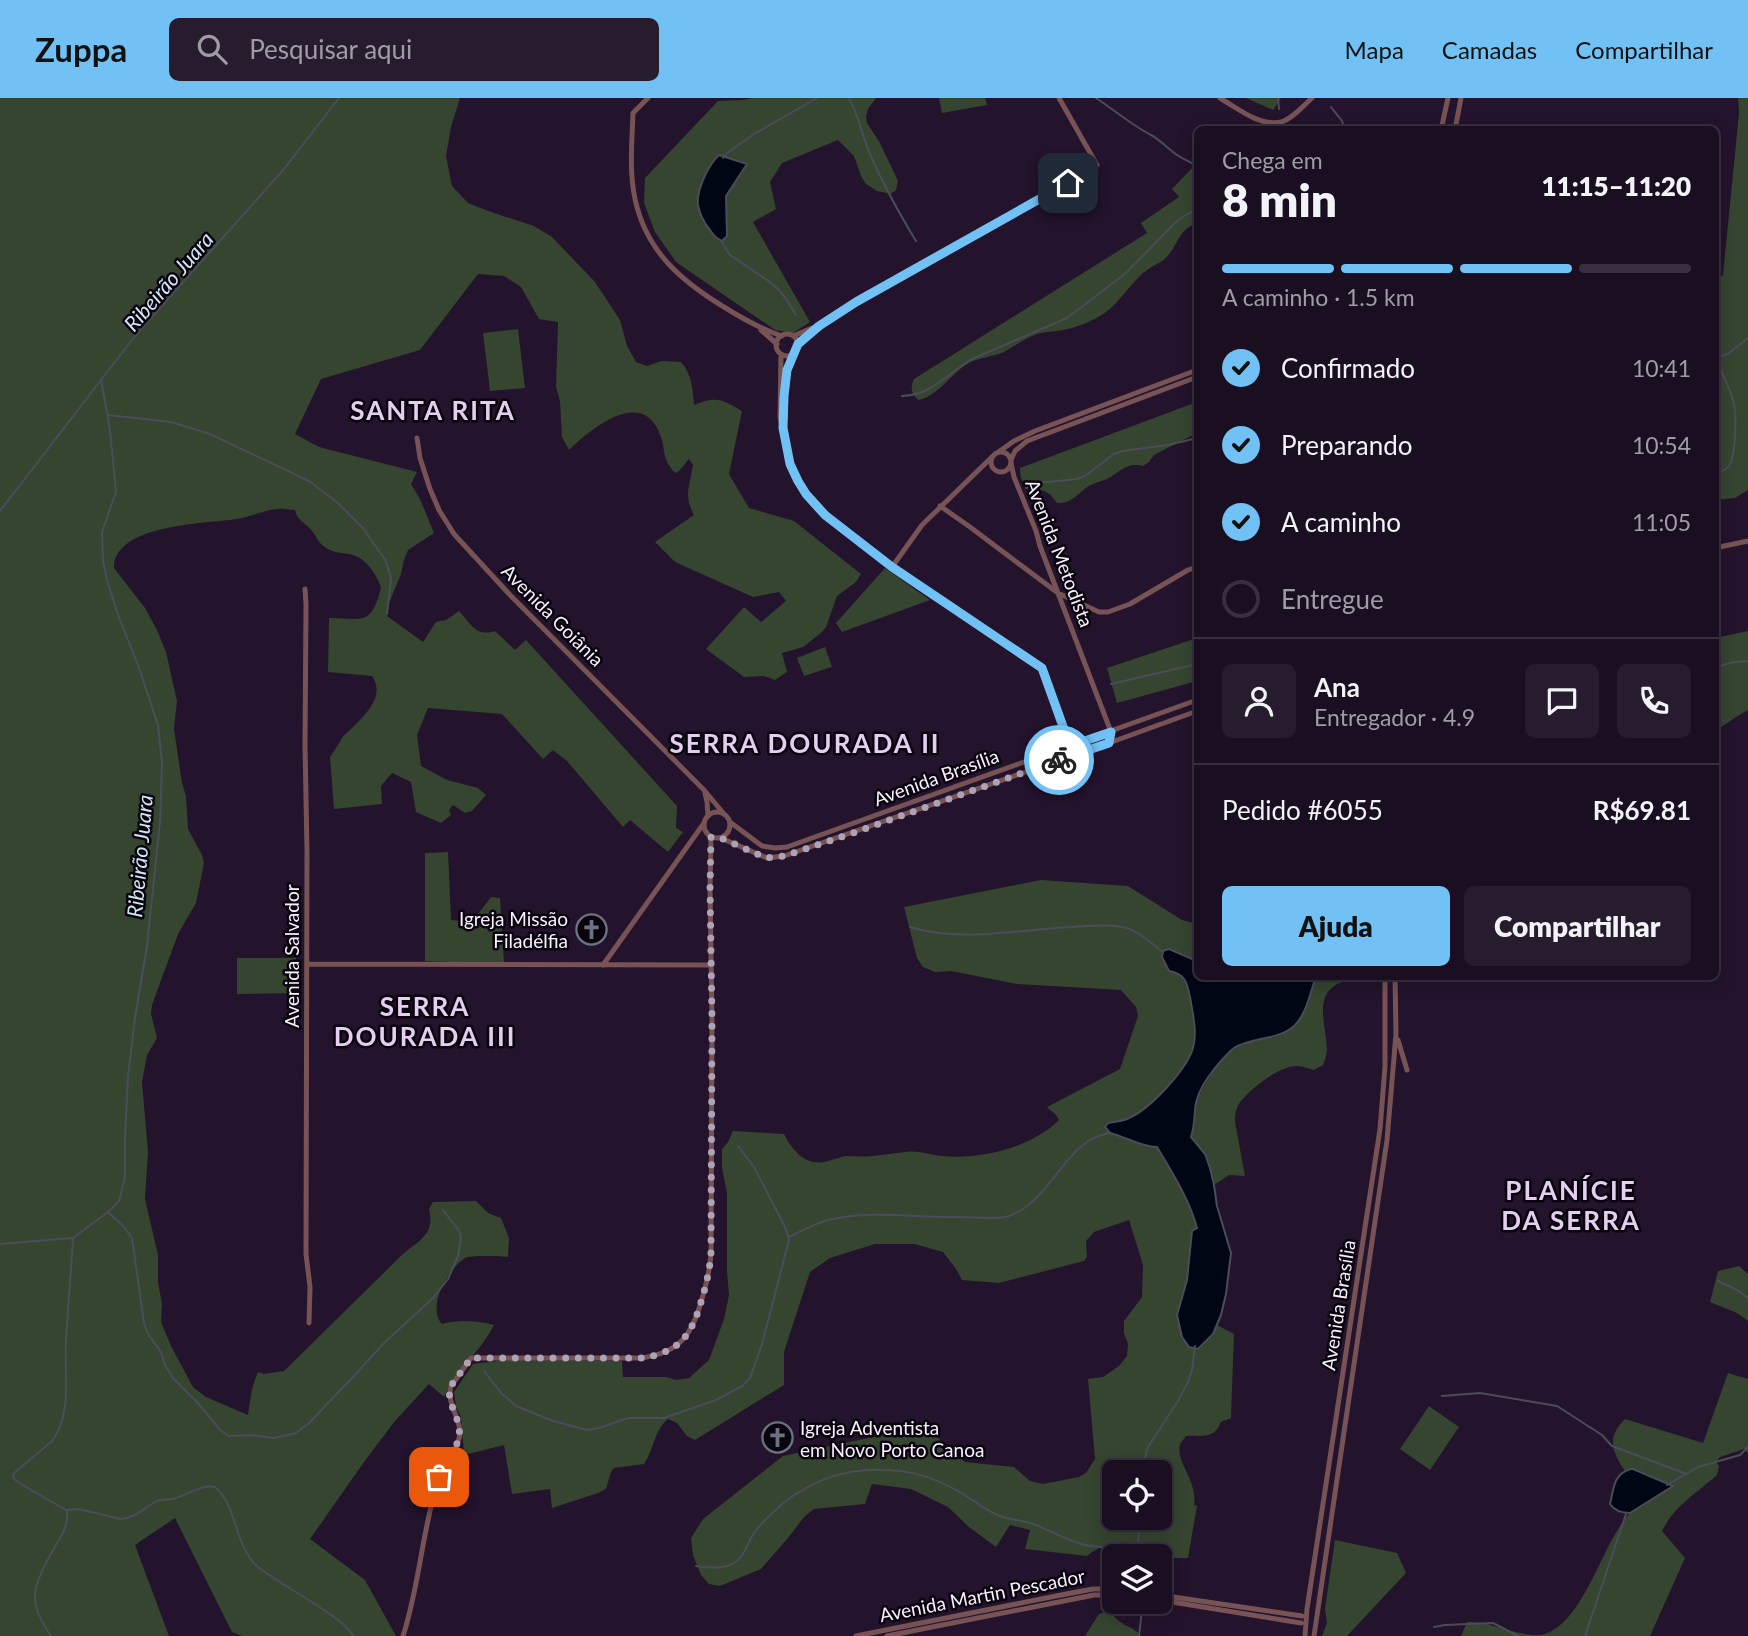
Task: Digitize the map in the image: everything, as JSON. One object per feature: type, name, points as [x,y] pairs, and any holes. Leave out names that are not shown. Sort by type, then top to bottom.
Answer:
[{"type":"street","points":[[648,98],[633,113],[632,167],[635,199],[646,231],[674,271],[702,293],[759,328],[776,344],[781,354],[793,354]]},
{"type":"street","points":[[783,428],[785,381],[793,354],[798,344],[819,326],[856,302],[1097,164],[1059,98]]},
{"type":"street","points":[[1220,98],[1267,122],[1282,122],[1312,98]]},
{"type":"street","points":[[1442,126],[1448,98]]},
{"type":"street","points":[[1456,126],[1461,98]]},
{"type":"street","points":[[776,344],[782,336],[793,336],[819,326]]},
{"type":"street","points":[[759,328],[782,336]]},
{"type":"street","points":[[793,336],[798,344]]},
{"type":"street","points":[[781,354],[780,408],[783,428],[790,464],[806,494],[835,524],[892,567],[1042,668],[1070,746],[1079,753]]},
{"type":"street","points":[[892,567],[912,536],[940,506],[995,454],[1014,440],[1194,371]]},
{"type":"street","points":[[995,454],[991,464],[993,469],[1006,472],[1010,468],[1015,451],[1027,441],[1194,378]]},
{"type":"street","name":"Avenida Goiânia","points":[[417,438],[430,489],[454,534],[509,595],[704,790],[724,814]]},
{"type":"street","points":[[995,454],[1004,453],[1009,456],[1011,462]]},
{"type":"street","name":"Avenida Metodista","points":[[1011,462],[1014,477],[1111,732]]},
{"type":"street","points":[[940,506],[1058,593],[1099,611],[1108,612],[1130,604],[1194,568]]},
{"type":"street","points":[[1719,547],[1748,541]]},
{"type":"street","name":"Avenida Salvador","points":[[305,589],[306,1254],[310,1287],[309,1322]]},
{"type":"street","name":"Avenida Brasília","points":[[730,822],[762,846],[787,847],[1194,702]]},
{"type":"street","name":"Avenida Brasília","points":[[721,838],[766,858],[775,858],[853,833],[1194,711]]},
{"type":"street","points":[[1109,743],[1111,732]]},
{"type":"street","points":[[996,782],[995,777],[999,771]]},
{"type":"street","points":[[983,787],[990,780],[990,774]]},
{"type":"street","points":[[704,790],[708,816]]},
{"type":"street","points":[[925,807],[925,800],[930,796]]},
{"type":"street","points":[[603,965],[708,816],[715,812],[724,814],[730,822],[730,830],[721,838],[700,835],[694,837]]},
{"type":"street","points":[[403,1636],[433,1498],[441,1473],[460,1434],[449,1391],[471,1358],[654,1356],[680,1343],[690,1331],[701,1303],[711,1262],[710,837],[704,823]]},
{"type":"street","points":[[307,964],[712,965]]},
{"type":"street","name":"Avenida Brasília","points":[[1305,1632],[1380,1129],[1385,1067],[1385,980]]},
{"type":"street","name":"Avenida Brasília","points":[[1314,1636],[1387,1140],[1396,1034],[1395,980]]},
{"type":"street","points":[[1396,1034],[1407,1070]]},
{"type":"street","points":[[1342,1381],[1347,1381],[1349,1398]]},
{"type":"street","points":[[1331,1452],[1340,1460]]},
{"type":"street","name":"Avenida Martin Pescador","points":[[884,1633],[1061,1594],[1102,1589]]},
{"type":"street","name":"Avenida Martin Pescador","points":[[856,1636],[1102,1595]]},
{"type":"street","points":[[1172,1597],[1301,1619]]},
{"type":"street","points":[[1172,1602],[1301,1619]]},
{"type":"street","points":[[1305,1632],[1301,1619],[1307,1609],[1319,1610]]},
{"type":"green space","points":[[0,98],[460,98],[446,156],[452,186],[468,203],[534,226],[552,237],[595,282],[620,320],[627,346],[636,362],[647,366],[662,361],[681,362],[690,377],[694,405],[708,400],[719,400],[742,411],[729,474],[749,508],[794,521],[861,574],[856,582],[837,596],[826,627],[821,633],[803,647],[782,653],[787,672],[775,680],[764,676],[744,677],[706,649],[744,607],[761,622],[786,601],[779,592],[753,597],[675,562],[655,542],[694,515],[688,496],[693,465],[689,459],[675,473],[665,457],[659,432],[651,419],[640,413],[628,413],[602,423],[569,450],[562,437],[560,401],[556,387],[558,322],[539,319],[521,287],[504,276],[478,274],[420,350],[321,379],[295,434],[319,447],[417,472],[411,484],[434,533],[408,550],[387,608],[387,616],[423,642],[436,622],[446,620],[459,611],[478,631],[495,631],[515,650],[526,640],[677,806],[676,828],[683,832],[668,852],[630,820],[623,827],[567,761],[553,750],[543,759],[502,714],[428,708],[417,735],[421,766],[447,780],[478,788],[486,795],[472,811],[465,813],[453,805],[449,810],[451,815],[441,823],[416,812],[411,782],[392,773],[381,786],[382,804],[334,809],[330,757],[343,737],[372,705],[377,691],[372,676],[328,672],[329,618],[365,617],[374,608],[381,588],[365,562],[354,555],[323,546],[299,519],[295,510],[273,510],[236,519],[163,529],[144,534],[129,542],[118,553],[114,568],[145,608],[166,652],[177,701],[174,729],[186,796],[188,829],[204,863],[196,903],[178,934],[152,1005],[151,1014],[157,1038],[147,1055],[142,1082],[148,1152],[145,1199],[158,1255],[161,1322],[193,1387],[206,1397],[248,1415],[258,1372],[264,1374],[284,1371],[404,1253],[421,1240],[430,1224],[429,1209],[433,1202],[476,1201],[488,1213],[501,1218],[509,1238],[508,1257],[468,1257],[458,1263],[441,1289],[436,1308],[442,1324],[468,1321],[494,1325],[489,1334],[444,1397],[429,1384],[395,1421],[310,1539],[365,1580],[396,1636],[242,1636],[232,1632],[175,1518],[135,1545],[169,1636],[0,1636]]},
{"type":"green space","points":[[876,98],[868,109],[867,123],[898,181],[896,190],[891,194],[877,191],[866,184],[854,156],[838,140],[782,163],[770,182],[776,209],[753,222],[810,322],[793,333],[775,330],[676,262],[655,232],[644,203],[645,178],[718,101]],"holes":[[[747,164],[726,196],[727,236],[703,221]]]},
{"type":"green space","points":[[939,98],[985,98],[987,105],[942,113]]},
{"type":"green space","points":[[1246,98],[1281,98],[1273,110]]},
{"type":"green space","points":[[1738,98],[1748,98],[1748,490],[1735,498],[1719,500],[1719,278],[1723,275],[1739,113]]},
{"type":"green space","points":[[1194,166],[1194,225],[1182,234],[1167,257],[1143,274],[1110,309],[1081,325],[1037,334],[1004,352],[973,361],[962,367],[938,390],[918,400],[912,390],[914,379],[1147,233],[1141,223],[1179,197],[1172,189]]},
{"type":"green space","points":[[518,329],[525,388],[490,391],[483,333]]},
{"type":"green space","points":[[1194,403],[1194,435],[1154,455],[1143,466],[1128,467],[1091,485],[1069,501],[1057,503],[1046,492],[1029,490],[1022,482],[1020,468]]},
{"type":"green space","points":[[885,568],[930,600],[842,632],[836,623]]},
{"type":"green space","points":[[1748,631],[1748,710],[1719,728],[1719,637]]},
{"type":"green space","points":[[1194,639],[1194,682],[1117,703],[1107,668]]},
{"type":"green space","points":[[825,647],[832,667],[804,676],[797,658]]},
{"type":"green space","points":[[448,852],[451,920],[472,922],[491,897],[500,898],[504,964],[425,961],[425,853]]},
{"type":"green space","points":[[1041,880],[1128,886],[1182,920],[1194,923],[1194,960],[1169,949],[1162,957],[1168,970],[1182,976],[1188,987],[1195,1038],[1192,1051],[1174,1079],[1147,1107],[1127,1119],[1108,1123],[1110,1133],[1139,1144],[1157,1147],[1180,1186],[1198,1228],[1192,1231],[1187,1280],[1177,1315],[1213,1334],[1217,1325],[1234,1334],[1231,1418],[1221,1422],[1211,1434],[1186,1436],[1180,1445],[1181,1458],[1193,1488],[1194,1505],[1197,1506],[1188,1558],[1172,1558],[1172,1544],[1102,1544],[1102,1547],[1087,1556],[1025,1549],[1030,1530],[1010,1525],[996,1547],[948,1507],[911,1489],[872,1484],[865,1504],[814,1509],[804,1517],[761,1569],[720,1586],[709,1584],[701,1575],[693,1555],[691,1538],[703,1519],[783,1456],[921,1427],[929,1430],[965,1462],[1014,1467],[1030,1481],[1043,1484],[1079,1477],[1086,1473],[1095,1459],[1088,1379],[1103,1377],[1119,1366],[1127,1356],[1124,1321],[1142,1297],[1143,1265],[1129,1220],[1094,1232],[1086,1241],[1087,1257],[1084,1261],[999,1283],[962,1280],[943,1252],[914,1244],[875,1244],[830,1258],[810,1272],[784,1352],[784,1385],[695,1440],[687,1436],[677,1423],[668,1419],[660,1429],[644,1464],[614,1468],[606,1489],[598,1493],[552,1508],[550,1489],[512,1494],[504,1445],[464,1455],[461,1417],[456,1407],[454,1392],[473,1364],[505,1360],[622,1361],[623,1377],[666,1377],[676,1380],[689,1378],[709,1360],[724,1319],[729,1295],[727,1193],[722,1168],[722,1149],[733,1131],[784,1134],[792,1148],[800,1155],[809,1161],[818,1162],[846,1156],[910,1152],[973,1156],[1005,1150],[1035,1138],[1059,1120],[1047,1107],[1120,1069],[1138,1016],[1136,1007],[1121,990],[1017,984],[951,971],[935,972],[923,967],[917,958],[904,907]]},
{"type":"green space","points":[[237,958],[296,958],[296,993],[237,994]]},
{"type":"green space","points":[[1314,980],[1346,980],[1335,985],[1324,1000],[1327,1049],[1323,1065],[1314,1070],[1297,1066],[1283,1069],[1267,1078],[1246,1096],[1238,1106],[1235,1122],[1245,1176],[1229,1175],[1214,1185],[1205,1154],[1191,1137],[1196,1105],[1202,1090],[1230,1052],[1241,1045],[1283,1034]]},
{"type":"green space","points":[[1739,1266],[1748,1274],[1748,1321],[1737,1313],[1710,1302],[1718,1271]]},
{"type":"green space","points":[[1728,1373],[1748,1379],[1748,1453],[1744,1449],[1720,1457],[1716,1462],[1719,1466],[1717,1475],[1680,1507],[1662,1531],[1685,1558],[1650,1636],[1461,1636],[1467,1622],[1541,1635],[1556,1629],[1569,1617],[1628,1515],[1673,1486],[1631,1469],[1625,1471],[1614,1451],[1615,1432],[1625,1419],[1703,1443]]},
{"type":"green space","points":[[1429,1406],[1459,1427],[1430,1470],[1400,1449]]},
{"type":"green space","points":[[1335,1540],[1397,1553],[1406,1573],[1347,1636],[1322,1636],[1327,1623],[1325,1609]]},
{"type":"green space","points":[[1099,1614],[1113,1614],[1141,1636],[1085,1636]]},
{"type":"shaded area","points":[[719,155],[747,164],[726,196],[727,236],[722,241],[706,225],[698,205],[704,178]]},
{"type":"shaded area","points":[[1169,949],[1194,960],[1194,980],[1315,980],[1305,1009],[1294,1026],[1281,1034],[1234,1048],[1209,1076],[1198,1097],[1191,1137],[1205,1154],[1210,1168],[1217,1206],[1231,1253],[1221,1315],[1213,1334],[1198,1349],[1189,1347],[1182,1337],[1177,1315],[1187,1280],[1192,1231],[1197,1228],[1189,1206],[1157,1147],[1110,1133],[1105,1127],[1108,1123],[1122,1121],[1147,1107],[1174,1079],[1188,1060],[1194,1045],[1194,1018],[1189,992],[1179,974],[1169,971],[1162,957],[1163,951]]},
{"type":"shaded area","points":[[1631,1469],[1673,1486],[1630,1513],[1618,1511],[1610,1504],[1614,1487],[1621,1474]]},
{"type":"waterway","name":"Ribeirão Juara","points":[[0,511],[135,336],[284,169],[339,98]]},
{"type":"waterway","points":[[723,158],[754,134],[817,98]]},
{"type":"waterway","points":[[849,98],[875,165],[916,241]]},
{"type":"waterway","points":[[1096,98],[1194,164]]},
{"type":"waterway","points":[[1278,98],[1279,109]]},
{"type":"waterway","points":[[1331,107],[1344,126]]},
{"type":"waterway","points":[[902,396],[931,388],[972,359],[1067,318],[1126,273],[1174,224],[1194,211]]},
{"type":"waterway","points":[[721,241],[730,255],[778,289],[796,315]]},
{"type":"waterway","points":[[1719,357],[1728,354],[1748,338]]},
{"type":"waterway","points":[[1719,367],[1731,395],[1735,423],[1731,460],[1729,466],[1719,472]]},
{"type":"waterway","name":"Ribeirão Juara","points":[[73,1238],[119,1201],[125,1177],[128,1076],[147,946],[160,822],[162,763],[158,725],[118,615],[103,561],[102,532],[116,492],[110,430],[101,379]]},
{"type":"waterway","points":[[108,415],[171,422],[210,434],[309,481],[338,503],[363,528],[386,561],[391,578],[387,614]]},
{"type":"waterway","points":[[1026,488],[1038,483],[1085,476],[1122,451],[1194,439]]},
{"type":"waterway","points":[[1719,666],[1748,661]]},
{"type":"waterway","points":[[1111,684],[1194,665]]},
{"type":"waterway","points":[[910,927],[930,932],[971,935],[1113,926],[1137,932],[1163,952]]},
{"type":"waterway","points":[[789,1237],[825,1221],[853,1216],[1009,1216],[1037,1198],[1081,1146],[1110,1133]]},
{"type":"waterway","points":[[484,1371],[501,1393],[516,1406],[553,1421],[587,1430],[628,1418],[664,1418],[716,1400],[742,1386],[750,1378],[762,1344],[789,1240],[754,1167],[738,1146]]},
{"type":"waterway","points":[[108,1212],[132,1238],[144,1323],[173,1378],[221,1431],[229,1436],[274,1438],[296,1433],[308,1424],[384,1343],[433,1298],[448,1279],[458,1256],[461,1238],[460,1232],[443,1210]]},
{"type":"waterway","points":[[0,1244],[72,1238]]},
{"type":"waterway","name":"Ribeirão Juara","points":[[66,1510],[21,1484],[14,1479],[13,1474],[52,1441],[63,1418],[73,1238]]},
{"type":"waterway","points":[[1718,1281],[1748,1298]]},
{"type":"waterway","points":[[1144,1460],[1148,1447],[1188,1382],[1195,1346]]},
{"type":"waterway","points":[[1442,1396],[1480,1393],[1557,1406],[1602,1435],[1612,1446],[1684,1473]]},
{"type":"waterway","points":[[1667,1485],[1698,1467],[1740,1455],[1748,1447]]},
{"type":"waterway","points":[[696,1566],[718,1568],[734,1563],[757,1529],[792,1497],[820,1481],[867,1470],[893,1470],[928,1478],[951,1487],[995,1514],[1031,1523],[1085,1545],[1102,1547]]},
{"type":"waterway","points":[[67,1510],[79,1509],[120,1519],[135,1515],[157,1501],[178,1498],[204,1487],[215,1487],[228,1505],[244,1548],[258,1567],[338,1620],[353,1636]]},
{"type":"waterway","name":"Ribeirão Juara","points":[[51,1636],[36,1605],[36,1586],[65,1528],[67,1512]]},
{"type":"waterway","points":[[1585,1636],[1626,1514]]},
{"type":"waterway","points":[[1138,1544],[1139,1530]]},
{"type":"waterway","points":[[1139,1636],[1141,1614]]},
{"type":"waterway","points":[[1434,1627],[1493,1623],[1518,1636]]},
{"type":"way so far","points":[[439,1477],[460,1434],[450,1399],[450,1387],[471,1358],[641,1358],[662,1354],[675,1347],[694,1324],[711,1262],[711,837],[721,838],[766,858],[784,856],[1059,760]]},
{"type":"place","name":"Igreja Missão Filadélfia","points":[[591,929]]},
{"type":"place","name":"Igreja Adventista em Novo Porto Canoa","points":[[777,1438]]},
{"type":"district","name":"SANTA RITA","points":[[433,410]]},
{"type":"district","name":"SERRA DOURADA II","points":[[805,743]]},
{"type":"district","name":"SERRA DOURADA III","points":[[425,1021]]},
{"type":"district","name":"PLANÍCIE DA SERRA","points":[[1571,1205]]},
{"type":"route","points":[[1059,760],[1109,743],[1111,732],[1070,746],[1042,668],[892,567],[825,515],[798,481],[790,464],[783,428],[787,370],[798,344],[819,326],[856,302],[1068,183]]}]
